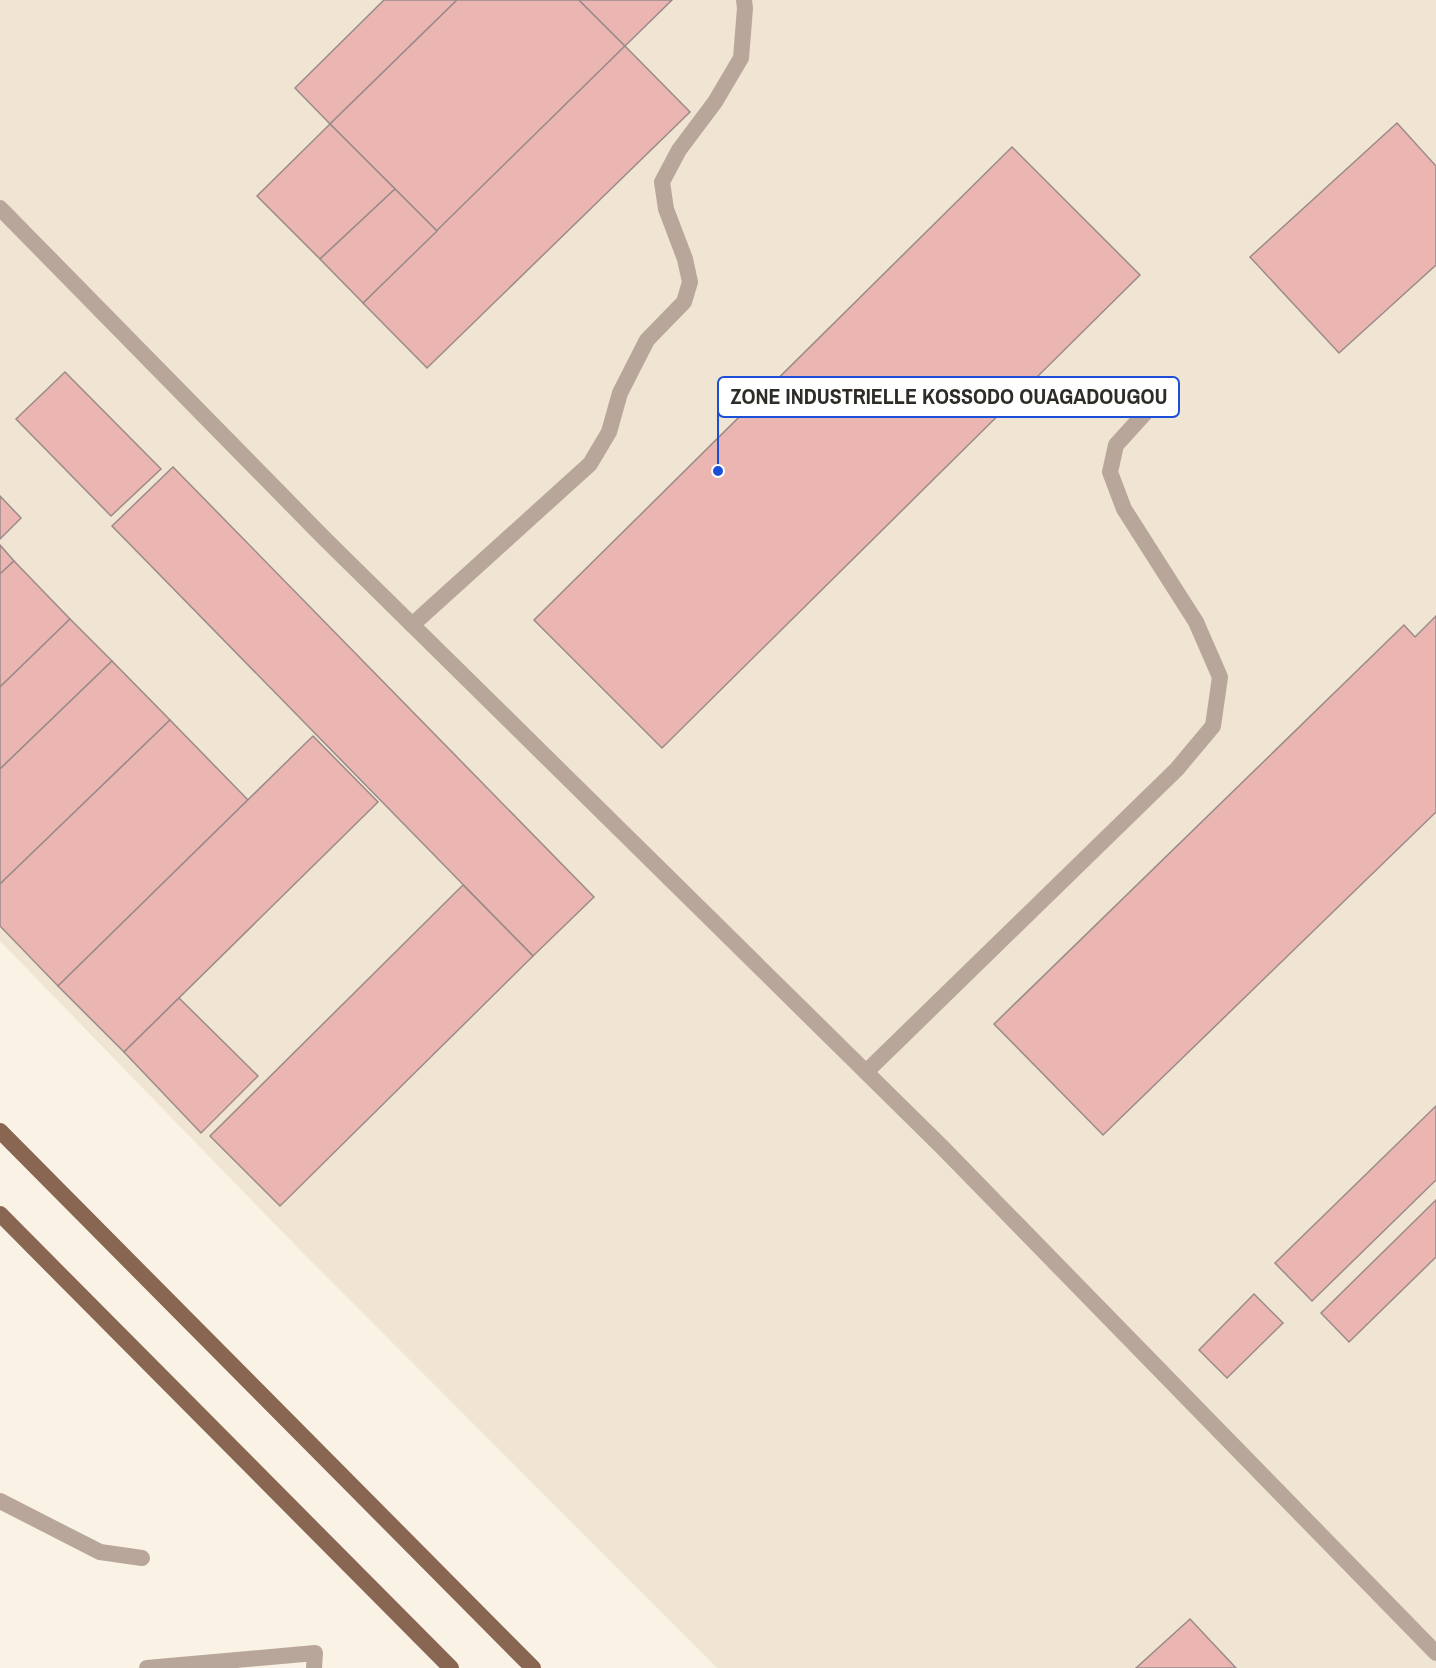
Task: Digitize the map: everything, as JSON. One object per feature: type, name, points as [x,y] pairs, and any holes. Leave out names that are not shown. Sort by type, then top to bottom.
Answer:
[{"type":"main road","points":[[0,1131],[533,1668]]},
{"type":"main road","points":[[0,1214],[451,1668]]},
{"type":"street","points":[[412,625],[590,464],[609,432],[620,393],[647,340],[684,302],[690,282],[685,260],[666,209],[662,182],[679,150],[714,102],[741,58],[744,0]]},
{"type":"street","points":[[0,207],[324,538],[942,1147],[1436,1653]]},
{"type":"street","points":[[866,1072],[1177,769],[1213,726],[1220,677],[1196,622],[1124,509],[1110,472],[1116,445],[1165,391]]},
{"type":"street","points":[[0,1500],[100,1552],[142,1558]]},
{"type":"street","points":[[147,1668],[315,1653],[314,1668]]},
{"type":"shaded area","points":[[0,0],[1436,0],[1436,1668],[717,1668],[298,1248],[0,941]]},
{"type":"building","points":[[384,0],[457,0],[330,124],[295,88]]},
{"type":"building","points":[[457,0],[579,0],[625,46],[437,231],[330,124]]},
{"type":"building","points":[[579,0],[672,0],[625,46]]},
{"type":"building","points":[[625,46],[690,112],[427,368],[363,303]]},
{"type":"building","points":[[1397,123],[1436,166],[1436,265],[1339,353],[1250,257]]},
{"type":"building","points":[[330,124],[395,189],[320,259],[257,196]]},
{"type":"building","points":[[1012,147],[1140,275],[662,748],[534,620]]},
{"type":"building","points":[[395,189],[437,231],[363,303],[320,259]]},
{"type":"building","points":[[65,372],[161,469],[111,516],[16,419]]},
{"type":"building","points":[[173,467],[594,897],[533,956],[112,526]]},
{"type":"building","points":[[0,496],[21,518],[0,539]]},
{"type":"building","points":[[0,545],[14,561],[0,574]]},
{"type":"building","points":[[14,561],[70,619],[0,687],[0,574]]},
{"type":"building","points":[[1436,616],[1436,812],[1103,1135],[994,1024],[1404,625],[1415,637]]},
{"type":"building","points":[[70,619],[112,661],[0,769],[0,687]]},
{"type":"building","points":[[112,661],[170,720],[0,884],[0,769]]},
{"type":"building","points":[[170,720],[248,800],[58,986],[0,926],[0,884]]},
{"type":"building","points":[[313,736],[378,802],[124,1052],[58,986]]},
{"type":"building","points":[[463,885],[533,956],[280,1206],[210,1136]]},
{"type":"building","points":[[179,998],[258,1076],[201,1133],[124,1052]]},
{"type":"building","points":[[1436,1106],[1436,1180],[1312,1301],[1275,1263]]},
{"type":"building","points":[[1436,1200],[1436,1257],[1349,1342],[1321,1313]]},
{"type":"building","points":[[1254,1294],[1283,1323],[1227,1378],[1199,1350]]},
{"type":"building","points":[[1190,1619],[1236,1668],[1136,1668]]},
{"type":"place","name":"ZONE INDUSTRIELLE KOSSODO OUAGADOUGOU","points":[[718,471]]}]
